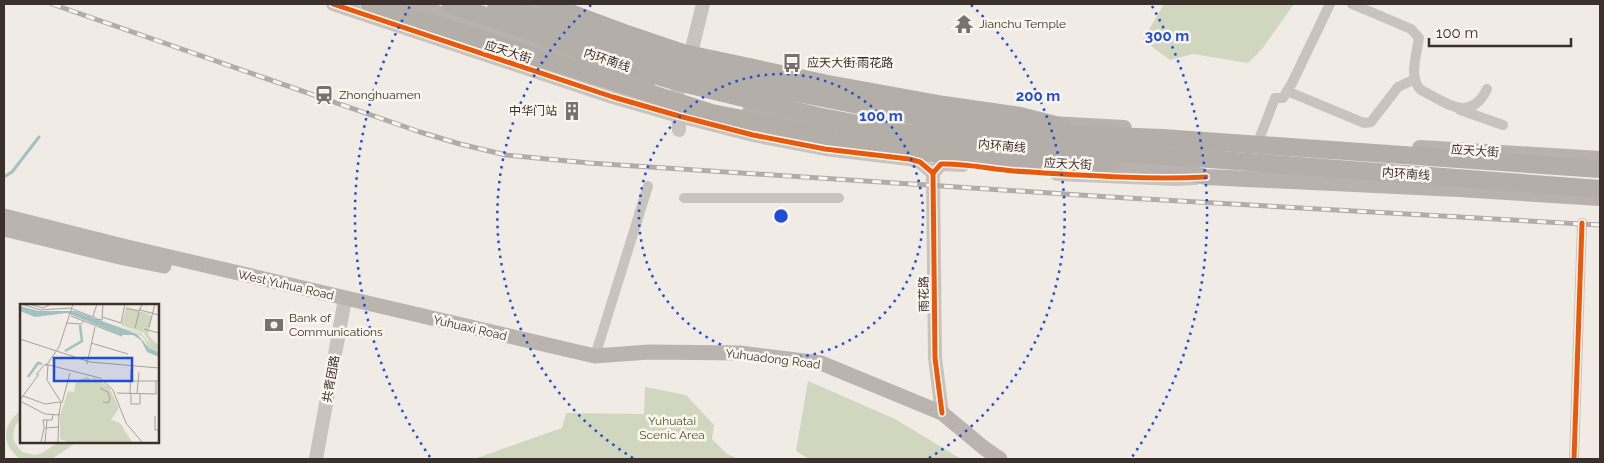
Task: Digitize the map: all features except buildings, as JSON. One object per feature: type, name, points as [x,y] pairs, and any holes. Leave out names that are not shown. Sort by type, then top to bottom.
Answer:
[{"type":"highway","points":[[370,4],[712,113],[826,136],[989,162],[1072,166],[1170,156]]},
{"type":"highway","name":"内环南线","points":[[451,4],[604,60],[674,82],[817,116],[900,132],[983,144],[1170,156],[1600,189]]},
{"type":"highway","name":"内环南线","points":[[496,4],[640,56],[738,82],[949,123],[1030,133],[1172,139],[1600,169]]},
{"type":"highway","points":[[546,4],[683,53],[828,84],[944,105],[1020,116],[1060,126],[1089,136]]},
{"type":"main road","name":"应天大街","points":[[410,4],[677,94],[719,106],[934,146],[1079,163],[1177,170],[1206,177],[1460,189],[1600,198]]},
{"type":"main road","name":"应天大街","points":[[526,4],[689,62],[752,74],[832,93],[1008,121],[1600,159]]},
{"type":"main road","points":[[1258,180],[1260,137]]},
{"type":"main road","name":"West Yuhua Road","points":[[4,216],[345,299]]},
{"type":"main road","name":"West Yuhua Road","points":[[4,229],[124,258],[345,299]]},
{"type":"main road","name":"Yuhuaxi Road","points":[[345,299],[595,356]]},
{"type":"main road","name":"Yuhuadong Road","points":[[595,356],[649,352],[740,353],[821,363],[942,413],[1000,459]]},
{"type":"street","name":"应天大街","points":[[333,4],[549,76],[679,116],[753,135],[826,149],[909,159],[920,162],[933,173],[941,164],[955,164],[1055,174],[1176,179],[1206,177]]},
{"type":"street","points":[[679,130],[677,94],[689,62],[703,4]]},
{"type":"street","points":[[1260,137],[1275,98],[1283,98],[1330,4]]},
{"type":"street","points":[[1352,4],[1411,29],[1419,38],[1414,78],[1416,86],[1459,109],[1503,125]]},
{"type":"street","points":[[1287,91],[1364,123],[1371,122],[1398,87],[1414,78]]},
{"type":"street","points":[[1459,109],[1468,108],[1482,99],[1487,89]]},
{"type":"street","name":"雨花路","points":[[933,173],[935,358],[942,413]]},
{"type":"street","points":[[595,356],[648,186]]},
{"type":"street","points":[[684,198],[839,198]]},
{"type":"street","points":[[1574,459],[1582,223]]},
{"type":"street","name":"共青团路","points":[[316,459],[345,299]]},
{"type":"green space","points":[[1164,4],[1294,4],[1262,49],[1248,63],[1193,54],[1170,60],[1143,40]]},
{"type":"green space","points":[[808,381],[895,419],[961,459],[809,459],[796,451]]},
{"type":"green space","name":"Yuhuatai Scenic Area","points":[[645,387],[686,395],[714,425],[712,439],[727,454],[738,459],[474,459],[562,428],[566,413],[644,414]]},
{"type":"green space","points":[[20,411],[20,420],[15,426],[13,437],[22,452],[35,455],[42,453],[57,443],[76,443],[52,459],[20,459],[9,447],[6,434],[10,422]]},
{"type":"waterway","points":[[4,177],[12,172],[39,137]]},
{"type":"railway","points":[[52,4],[420,132],[506,155],[589,163],[1110,197],[1600,225]]},
{"type":"cycle path","points":[[333,4],[613,97],[679,116],[753,135],[825,149],[909,159],[920,162],[933,173]]},
{"type":"cycle path","points":[[933,173],[941,164],[950,164],[1014,171],[1086,175],[1158,178],[1206,177]]},
{"type":"cycle path","points":[[933,173],[935,358],[942,413]]},
{"type":"cycle path","points":[[1574,459],[1582,223]]},
{"type":"place","name":"Jianchu Temple","points":[[964,24]]},
{"type":"place","name":"应天大街·雨花路","points":[[792,63]]},
{"type":"place","name":"Zhonghuamen","points":[[324,95]]},
{"type":"place","name":"中华门站","points":[[572,111]]},
{"type":"place","name":"Bank of Communications","points":[[274,325]]}]
